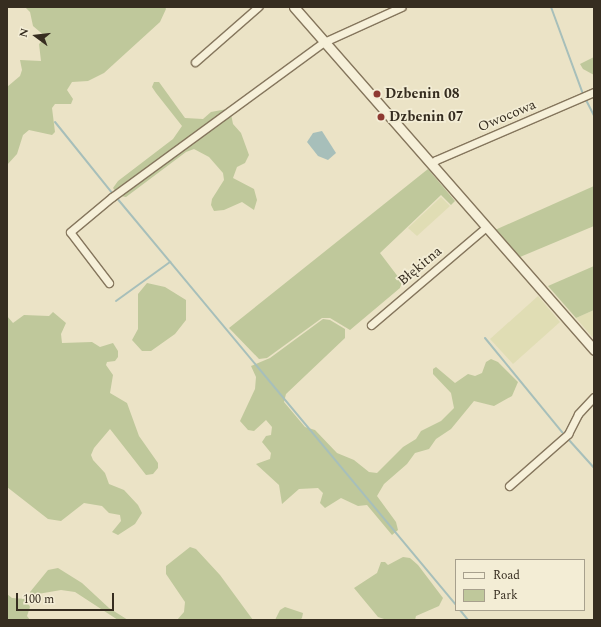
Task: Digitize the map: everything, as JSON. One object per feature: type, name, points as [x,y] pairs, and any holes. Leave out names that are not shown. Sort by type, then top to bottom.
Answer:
[{"type":"street","points":[[195,62],[258,7]]},
{"type":"street","points":[[294,7],[594,350]]},
{"type":"street","points":[[109,283],[70,232],[112,197],[324,42],[401,7]]},
{"type":"street","name":"Owocowa","points":[[431,164],[436,160],[594,92]]},
{"type":"street","name":"Błękitna","points":[[371,324],[486,227]]},
{"type":"street","points":[[509,486],[568,434],[578,414],[594,397]]},
{"type":"shaded area","points":[[441,197],[450,206],[417,236],[408,228]]},
{"type":"shaded area","points":[[538,296],[560,322],[513,364],[490,339]]},
{"type":"shaded area","points":[[594,310],[594,339],[576,318]]},
{"type":"green space","points":[[25,7],[165,7],[166,9],[160,22],[104,73],[88,81],[72,82],[67,90],[73,99],[71,104],[55,104],[52,108],[55,132],[52,135],[29,130],[23,135],[17,154],[7,165],[7,87],[20,76],[22,70],[20,60],[41,61],[39,44],[46,37],[33,26],[30,12]]},
{"type":"green space","points":[[594,57],[594,75],[583,69],[580,64]]},
{"type":"green space","points":[[154,82],[159,82],[185,118],[203,119],[211,112],[227,109],[231,114],[233,124],[241,133],[249,155],[245,163],[237,167],[233,178],[254,189],[257,200],[254,210],[242,202],[224,210],[214,211],[211,205],[212,199],[224,180],[223,173],[209,157],[194,149],[186,152],[126,197],[120,196],[113,188],[118,181],[173,139],[182,126],[152,87]]},
{"type":"green space","points":[[428,169],[455,201],[451,205],[441,195],[380,253],[402,282],[400,288],[350,330],[330,318],[322,318],[267,358],[259,359],[229,328]]},
{"type":"green space","points":[[594,186],[594,226],[520,257],[495,230]]},
{"type":"green space","points":[[594,266],[594,310],[576,318],[548,286]]},
{"type":"green space","points":[[147,283],[165,287],[186,300],[186,320],[175,334],[151,351],[142,351],[132,340],[138,329],[138,294]]},
{"type":"green space","points":[[53,312],[66,323],[61,334],[62,343],[92,342],[100,347],[113,343],[118,351],[118,357],[115,361],[107,362],[106,365],[113,375],[110,393],[127,403],[139,436],[158,463],[158,468],[153,474],[146,475],[110,429],[94,448],[91,455],[93,460],[105,473],[109,484],[124,490],[138,505],[142,513],[135,524],[118,535],[112,532],[121,521],[120,515],[109,513],[102,506],[84,503],[61,521],[48,519],[7,487],[7,316],[13,323],[24,315],[49,316]]},
{"type":"green space","points":[[323,319],[330,320],[345,329],[345,338],[286,394],[284,402],[305,427],[315,430],[337,453],[354,460],[369,472],[377,473],[403,447],[416,439],[421,431],[441,421],[454,408],[451,393],[433,374],[433,369],[436,367],[455,383],[468,374],[475,376],[482,373],[486,362],[491,359],[498,362],[518,382],[512,396],[494,406],[474,401],[451,429],[436,439],[429,449],[415,453],[407,464],[384,484],[377,496],[396,522],[398,530],[392,535],[367,505],[358,506],[341,498],[325,508],[320,503],[323,493],[318,488],[299,489],[282,504],[279,485],[256,464],[270,459],[271,453],[262,442],[266,436],[271,435],[272,427],[266,420],[254,431],[248,430],[240,421],[255,389],[256,377],[251,366],[270,358]]},
{"type":"green space","points":[[190,547],[196,549],[220,575],[253,620],[177,620],[184,612],[185,602],[166,574],[166,566]]},
{"type":"green space","points":[[403,557],[410,558],[418,565],[443,598],[439,606],[416,616],[415,620],[387,620],[378,617],[354,588],[377,573],[381,562],[385,562],[388,565]]},
{"type":"green space","points":[[58,568],[82,583],[109,608],[128,620],[118,620],[75,592],[61,590],[32,595],[30,592],[48,570]]},
{"type":"green space","points":[[7,594],[12,598],[26,599],[30,607],[27,616],[30,620],[7,620]]},
{"type":"green space","points":[[285,607],[303,613],[302,618],[300,620],[275,620],[280,610]]},
{"type":"water","points":[[322,131],[336,153],[328,160],[318,156],[307,142],[313,133]]},
{"type":"waterway","points":[[551,7],[583,94]]},
{"type":"waterway","points":[[585,98],[594,116]]},
{"type":"waterway","points":[[55,122],[112,193]]},
{"type":"waterway","points":[[116,197],[455,604]]},
{"type":"waterway","points":[[116,301],[170,262]]},
{"type":"waterway","points":[[485,338],[562,432]]},
{"type":"waterway","points":[[569,440],[594,468]]},
{"type":"waterway","points":[[461,611],[468,620]]},
{"type":"place","name":"Dzbenin 08","points":[[377,94]]},
{"type":"place","name":"Dzbenin 07","points":[[381,117]]}]
